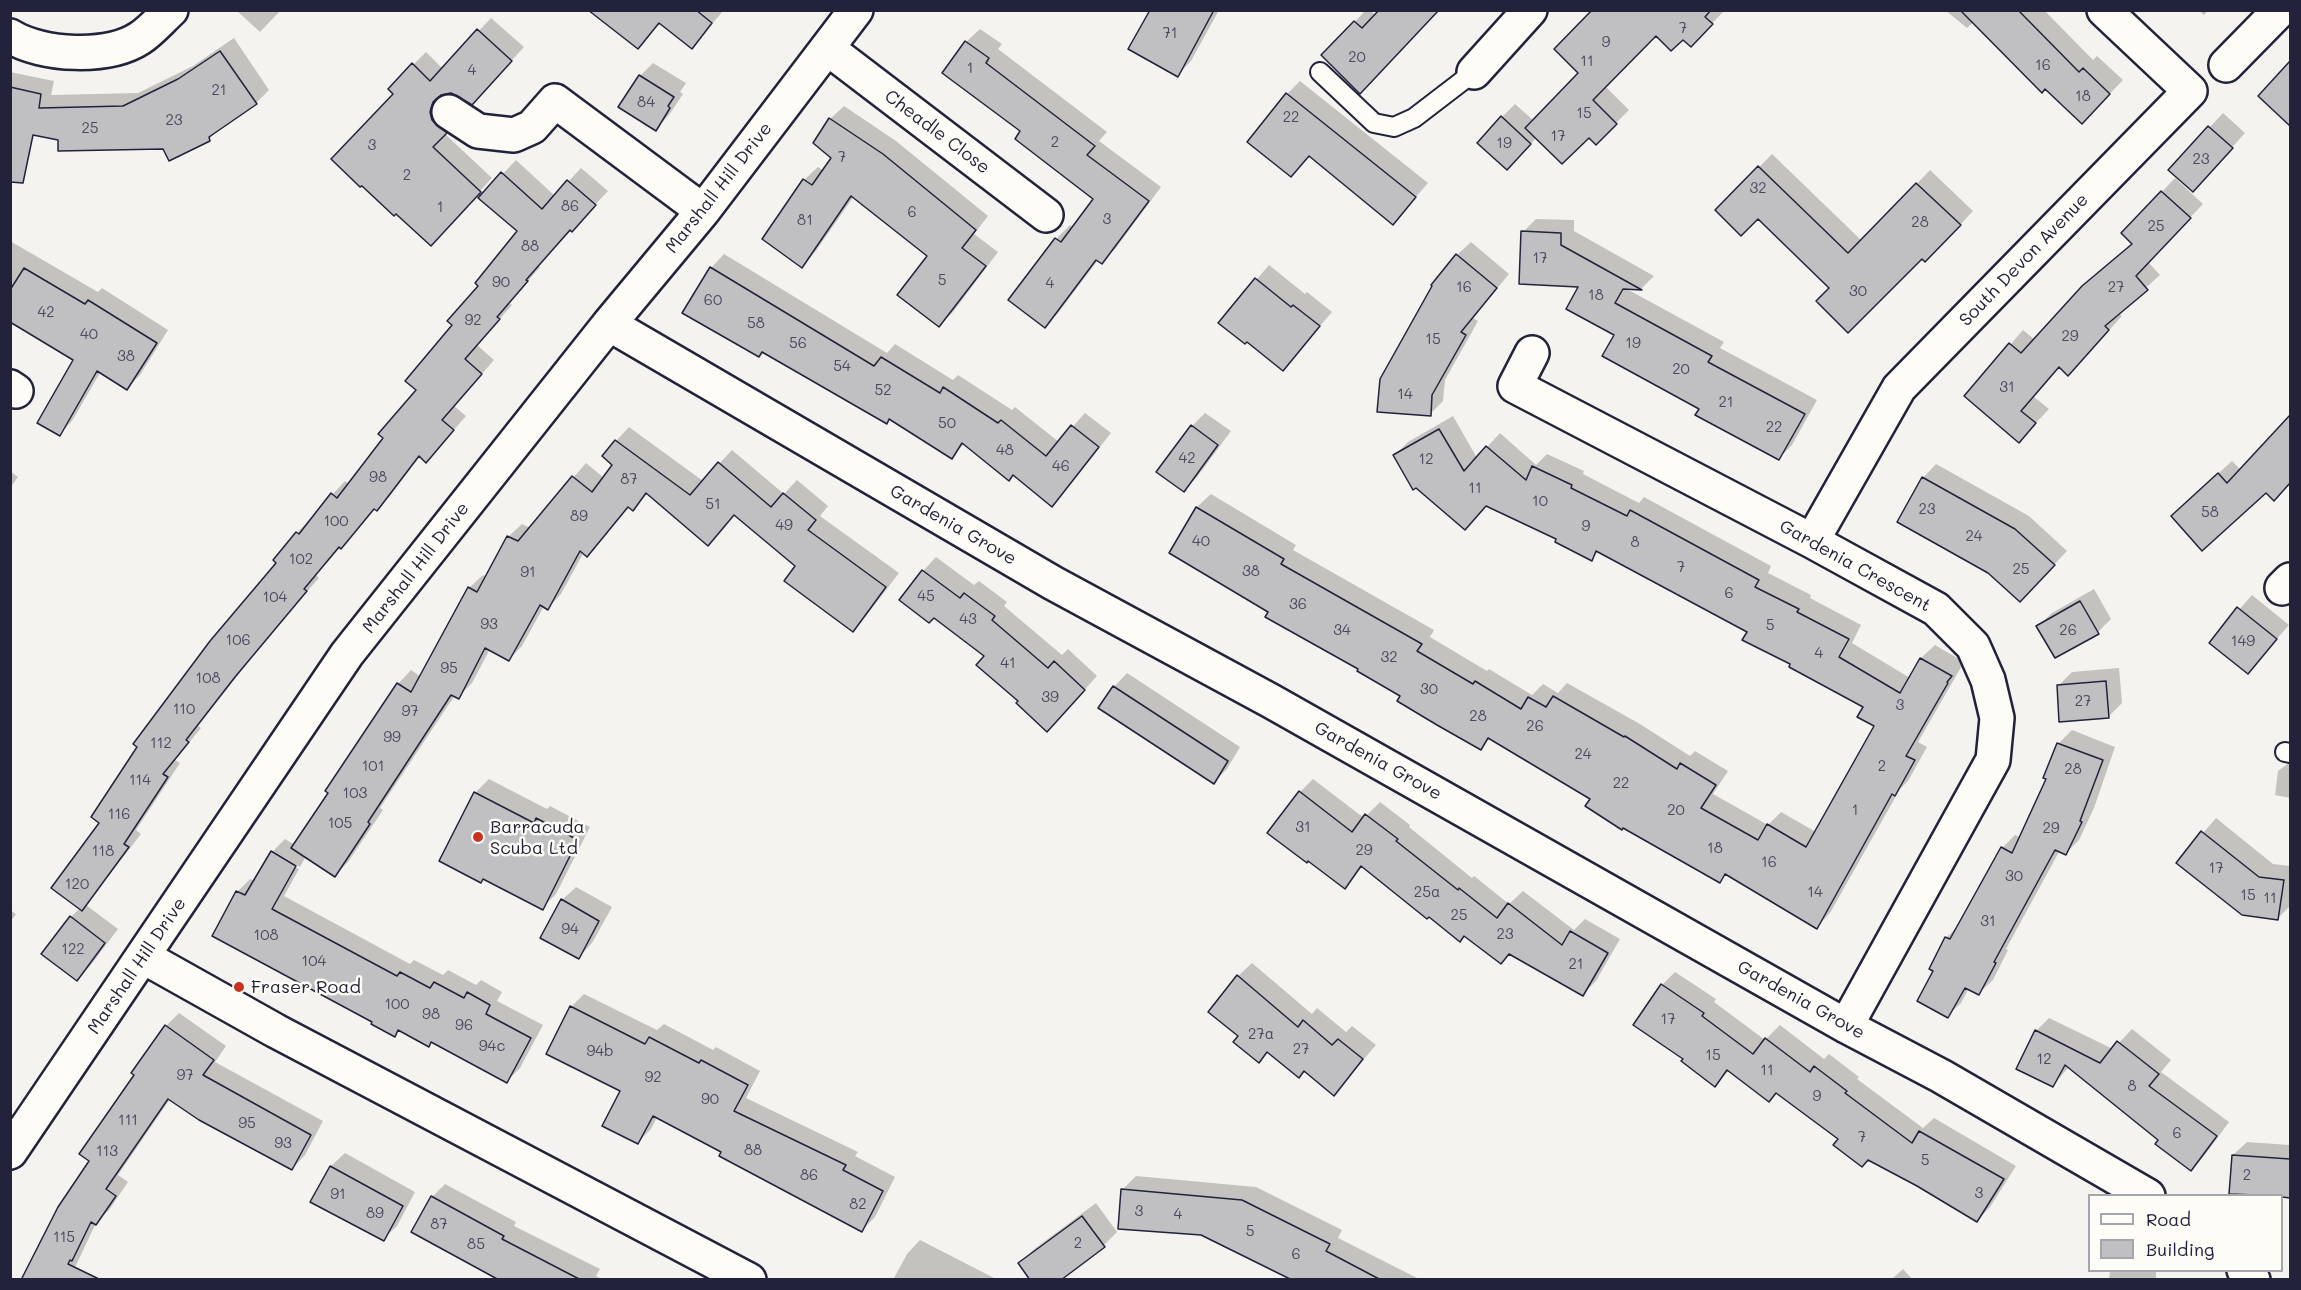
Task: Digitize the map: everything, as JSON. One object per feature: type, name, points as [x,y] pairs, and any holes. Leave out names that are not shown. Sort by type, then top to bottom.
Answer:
[{"type":"street","points":[[10,36],[41,49],[74,52],[109,50],[140,39],[171,10]]},
{"type":"street","name":"Marshall Hill Drive","points":[[10,1152],[21,1114],[144,957],[347,654],[609,324],[703,211],[856,10]]},
{"type":"street","points":[[1474,72],[1530,10]]},
{"type":"street","name":"South Devon Avenue","points":[[1812,541],[1899,388],[2190,91],[2104,10]]},
{"type":"street","points":[[2226,65],[2280,10]]},
{"type":"street","name":"Cheadle Close","points":[[827,48],[1046,215]]},
{"type":"street","points":[[448,112],[478,131],[514,135],[532,127],[555,101],[703,211]]},
{"type":"street","name":"Gardenia Grove","points":[[609,324],[1053,584],[1282,707],[1846,1026],[1941,1076],[2145,1194]]},
{"type":"street","name":"Gardenia Crescent","points":[[1532,353],[1515,386],[1812,541],[1936,609],[1973,646],[1988,680],[1997,718],[1994,760],[1846,1026]]},
{"type":"street","points":[[144,957],[276,1031],[749,1280]]},
{"type":"lane","points":[[1320,72],[1374,123],[1394,127],[1414,118],[1474,72]]},
{"type":"building","points":[[588,10],[696,10],[712,23],[692,49],[659,23],[638,49]]},
{"type":"building","points":[[1150,10],[1214,10],[1178,77],[1128,49]]},
{"type":"building","points":[[1379,10],[1439,10],[1360,94],[1321,55],[1354,21],[1362,28]]},
{"type":"building","points":[[1592,10],[1711,10],[1705,17],[1713,24],[1691,47],[1683,40],[1671,51],[1656,36],[1593,100],[1617,124],[1596,145],[1589,138],[1562,164],[1525,128],[1578,73],[1554,49]]},
{"type":"building","points":[[1960,10],[2018,10],[2079,72],[2083,68],[2110,94],[2082,124],[2045,89],[2042,93]]},
{"type":"building","points":[[477,29],[512,61],[472,105],[451,93],[441,95],[433,102],[430,112],[432,120],[447,133],[433,147],[481,192],[431,246],[396,214],[394,216],[362,186],[360,187],[331,159],[393,94],[388,89],[412,63],[430,81]]},
{"type":"building","points":[[965,41],[989,58],[986,63],[1095,146],[1087,155],[1149,201],[1102,264],[1096,260],[1045,328],[1008,300],[1055,238],[1061,242],[1093,199],[1015,139],[1020,131],[942,73]]},
{"type":"building","points":[[220,51],[257,104],[209,137],[210,141],[169,161],[163,149],[58,151],[58,140],[33,135],[23,183],[10,182],[10,87],[41,94],[39,108],[123,106],[178,79]]},
{"type":"building","points":[[2290,61],[2290,126],[2258,96]]},
{"type":"building","points":[[639,75],[674,97],[656,131],[618,107]]},
{"type":"building","points":[[1286,93],[1416,197],[1393,225],[1309,156],[1291,177],[1247,142]]},
{"type":"building","points":[[1501,116],[1531,144],[1507,170],[1477,143]]},
{"type":"building","points":[[829,118],[883,154],[976,230],[962,248],[986,266],[939,327],[897,295],[927,256],[851,196],[802,268],[762,239],[803,179],[812,185],[831,158],[813,143]]},
{"type":"building","points":[[2208,126],[2233,148],[2193,192],[2168,170]]},
{"type":"building","points":[[1758,166],[1848,253],[1916,183],[1961,225],[1925,262],[1922,259],[1848,333],[1816,301],[1829,288],[1758,219],[1741,236],[1715,210]]},
{"type":"building","points":[[501,172],[542,209],[567,180],[596,205],[572,232],[570,230],[526,280],[528,281],[497,317],[500,319],[465,359],[482,374],[442,420],[454,430],[426,463],[419,456],[377,511],[374,509],[341,549],[339,547],[304,589],[307,591],[186,740],[189,742],[163,774],[168,777],[124,844],[129,847],[82,911],[51,888],[99,823],[91,817],[137,747],[133,744],[210,641],[276,563],[273,560],[296,532],[299,534],[331,493],[337,498],[383,438],[378,434],[416,390],[405,381],[452,325],[447,321],[478,286],[475,283],[517,231],[478,198]]},
{"type":"building","points":[[2161,191],[2191,218],[2136,276],[2148,290],[2105,326],[2109,330],[2068,376],[2059,367],[2021,411],[2036,423],[2019,443],[1964,396],[2009,343],[2021,353],[2082,286],[2132,244],[2121,233]]},
{"type":"building","points":[[1521,231],[1561,233],[1561,245],[1642,290],[1623,289],[1615,303],[1712,356],[1708,362],[1805,414],[1779,460],[1695,415],[1699,409],[1602,356],[1614,335],[1566,309],[1578,287],[1519,284]]},
{"type":"building","points":[[1456,254],[1497,288],[1461,332],[1466,335],[1432,395],[1431,416],[1377,412],[1380,379],[1431,285]]},
{"type":"building","points":[[710,267],[874,366],[881,357],[940,393],[943,387],[998,423],[1001,420],[1046,456],[1071,425],[1099,447],[1052,507],[1013,475],[1009,481],[962,443],[952,459],[889,419],[887,424],[762,352],[759,357],[682,313]]},
{"type":"building","points":[[24,268],[85,304],[88,300],[157,343],[127,390],[97,371],[60,436],[37,423],[73,360],[10,322],[10,290]]},
{"type":"building","points":[[1255,278],[1291,307],[1293,305],[1320,326],[1283,371],[1247,342],[1245,344],[1218,323]]},
{"type":"building","points":[[2290,415],[2290,483],[2274,501],[2266,493],[2202,551],[2171,516],[2218,473],[2227,483]]},
{"type":"building","points":[[1191,425],[1218,445],[1184,492],[1156,472]]},
{"type":"building","points":[[1439,429],[1464,471],[1486,446],[1526,480],[1532,466],[1572,485],[1571,488],[1627,516],[1630,510],[1759,580],[1755,587],[1799,609],[1797,612],[1849,639],[1839,657],[1900,693],[1920,658],[1952,676],[1906,756],[1915,760],[1895,796],[1892,794],[1817,929],[1725,874],[1720,883],[1623,828],[1622,830],[1585,806],[1590,799],[1488,738],[1481,750],[1437,725],[1397,701],[1400,696],[1357,671],[1358,669],[1265,617],[1268,612],[1169,553],[1196,507],[1284,559],[1281,564],[1422,644],[1417,651],[1473,684],[1475,681],[1521,709],[1528,697],[1546,707],[1553,696],[1625,736],[1677,769],[1680,763],[1716,785],[1701,808],[1758,840],[1767,824],[1806,847],[1874,726],[1857,717],[1863,707],[1789,667],[1790,664],[1742,640],[1747,632],[1596,551],[1592,561],[1555,542],[1556,539],[1486,506],[1465,530],[1416,488],[1413,490],[1393,455]]},
{"type":"building","points":[[615,440],[690,495],[718,462],[771,507],[783,493],[816,520],[808,530],[886,587],[853,632],[784,581],[795,566],[734,515],[708,546],[646,493],[633,511],[628,507],[587,557],[580,551],[548,610],[540,605],[509,661],[485,648],[459,699],[451,695],[335,877],[291,848],[328,793],[325,791],[397,683],[411,692],[468,587],[477,592],[507,536],[518,541],[572,476],[592,492],[612,465],[602,456]]},
{"type":"building","points":[[1922,477],[2015,529],[2055,565],[2020,602],[1988,573],[1897,522]]},
{"type":"building","points":[[922,570],[960,598],[964,593],[995,616],[992,620],[1048,668],[1054,661],[1085,690],[1047,732],[1016,703],[1018,701],[976,665],[984,656],[934,618],[929,623],[899,600]]},
{"type":"building","points":[[2080,601],[2099,634],[2055,658],[2036,626]]},
{"type":"building","points":[[2237,607],[2277,639],[2248,674],[2209,643]]},
{"type":"building","points":[[2106,681],[2109,718],[2059,722],[2057,685]]},
{"type":"building","points":[[1113,686],[1228,761],[1214,784],[1098,708]]},
{"type":"building","points":[[2057,743],[2103,760],[2080,821],[2082,822],[2066,855],[2055,850],[1994,962],[1996,963],[1979,995],[1965,988],[1948,1018],[1917,1001],[1933,971],[1929,969],[1945,937],[1950,939],[2001,847],[2012,853],[2046,779],[2043,778]]},
{"type":"building","points":[[1299,791],[1352,832],[1365,814],[1458,890],[1459,888],[1497,918],[1508,903],[1562,945],[1570,931],[1608,953],[1583,996],[1509,954],[1501,964],[1464,936],[1460,942],[1429,917],[1427,919],[1361,866],[1345,889],[1308,861],[1307,863],[1267,833]]},
{"type":"building","points":[[474,792],[534,823],[536,818],[578,840],[543,910],[483,879],[481,883],[439,861]]},
{"type":"building","points":[[2201,831],[2259,877],[2284,880],[2278,920],[2242,915],[2176,863]]},
{"type":"building","points":[[271,851],[296,866],[272,909],[397,976],[400,972],[430,988],[434,982],[464,998],[467,992],[490,1005],[486,1014],[531,1038],[507,1083],[431,1042],[429,1047],[398,1030],[395,1037],[371,1024],[372,1022],[212,936],[236,891],[245,895]]},
{"type":"building","points":[[561,899],[599,921],[579,959],[540,938]]},
{"type":"building","points":[[70,916],[105,943],[77,981],[41,954]]},
{"type":"building","points":[[1237,975],[1298,1027],[1303,1020],[1332,1045],[1338,1039],[1363,1059],[1334,1096],[1304,1071],[1299,1078],[1267,1052],[1259,1063],[1233,1042],[1238,1036],[1208,1012]]},
{"type":"building","points":[[1661,984],[1704,1013],[1702,1016],[1753,1054],[1765,1038],[1810,1072],[1814,1066],[1847,1091],[1845,1093],[1912,1143],[1919,1131],[2004,1179],[1977,1222],[1868,1160],[1862,1167],[1833,1145],[1838,1139],[1776,1093],[1769,1102],[1727,1070],[1715,1087],[1681,1061],[1683,1059],[1633,1025]]},
{"type":"building","points":[[570,1006],[645,1044],[649,1037],[699,1063],[701,1060],[748,1085],[734,1111],[846,1165],[843,1170],[883,1191],[862,1232],[719,1156],[721,1152],[653,1116],[638,1144],[602,1126],[620,1091],[546,1054]]},
{"type":"building","points":[[165,1025],[214,1060],[203,1075],[311,1135],[292,1170],[199,1120],[168,1099],[106,1189],[116,1196],[96,1225],[91,1222],[72,1261],[70,1260],[68,1264],[101,1280],[21,1280],[58,1207],[89,1161],[79,1154],[134,1075],[131,1073]]},
{"type":"building","points":[[2035,1030],[2100,1063],[2117,1041],[2159,1074],[2149,1086],[2217,1136],[2191,1171],[2155,1144],[2158,1140],[2065,1065],[2053,1087],[2016,1069]]},
{"type":"building","points":[[2232,1155],[2290,1159],[2290,1198],[2283,1197],[2283,1194],[2229,1194]]},
{"type":"building","points":[[330,1166],[403,1206],[384,1241],[310,1202]]},
{"type":"building","points":[[1121,1189],[1242,1200],[1330,1244],[1326,1251],[1381,1280],[1290,1279],[1201,1235],[1118,1229]]},
{"type":"building","points":[[431,1196],[504,1236],[502,1239],[581,1280],[499,1280],[411,1232]]},
{"type":"building","points":[[1082,1216],[1105,1247],[1061,1280],[1030,1280],[1018,1263]]},
{"type":"place","name":"Barracuda Scuba Ltd","points":[[478,837]]},
{"type":"place","name":"Fraser Road","points":[[239,987]]}]
